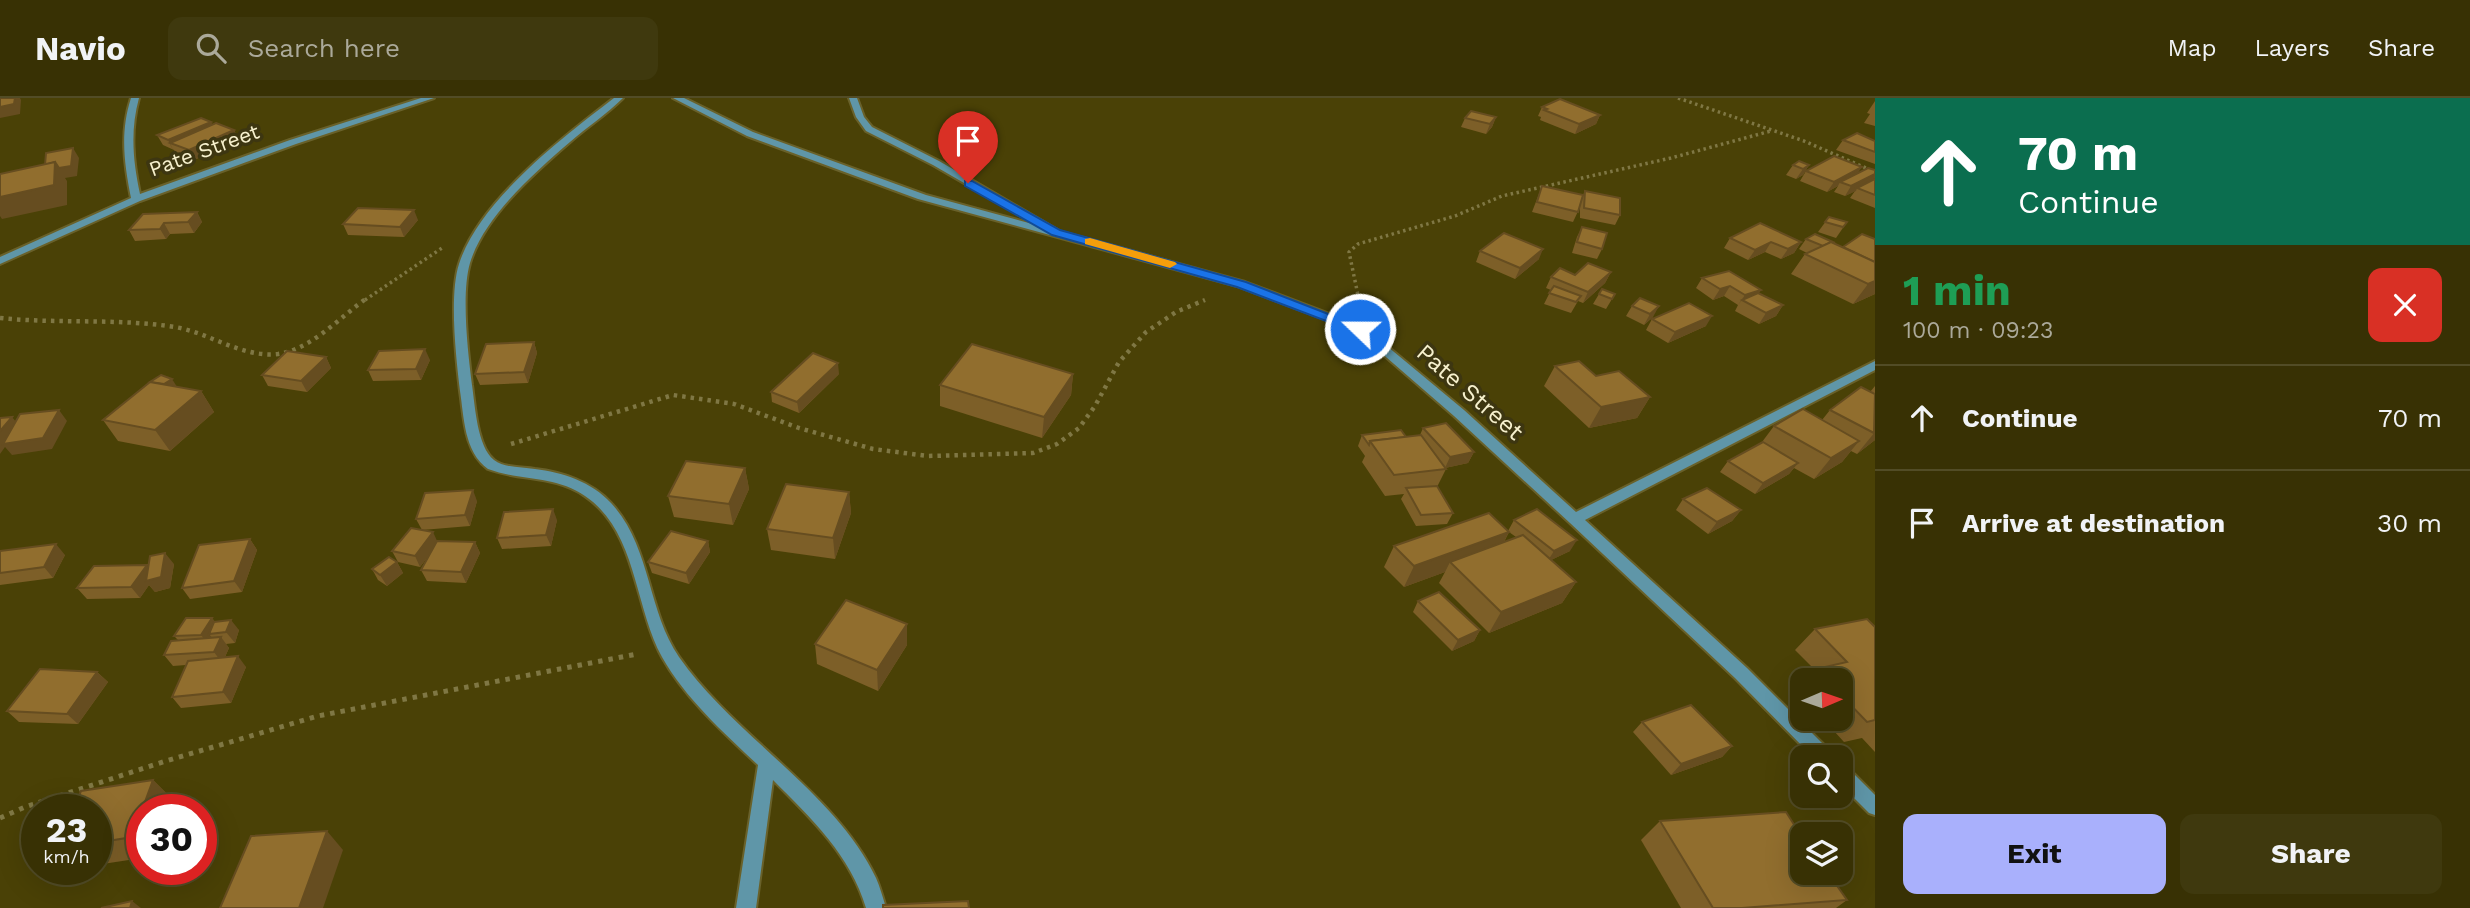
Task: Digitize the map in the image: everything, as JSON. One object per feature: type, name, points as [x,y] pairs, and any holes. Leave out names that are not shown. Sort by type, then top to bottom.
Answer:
[{"type":"street","points":[[135,98],[130,113],[126,152],[136,200]]},
{"type":"street","name":"Pate Street","points":[[0,261],[136,200],[293,142],[430,98]]},
{"type":"street","points":[[619,98],[579,128],[527,177],[502,204],[475,242],[464,265],[463,375],[480,453],[490,464],[566,480],[590,492],[608,508],[623,533],[666,649],[705,700],[833,830],[868,881],[874,892],[876,908]]},
{"type":"street","name":"Pate Street","points":[[677,98],[750,134],[922,197],[1241,284],[1360,329],[1459,413],[1575,519],[1741,673],[1813,745]]},
{"type":"street","points":[[853,98],[860,117],[869,129],[936,163],[1056,232]]},
{"type":"street","points":[[1575,519],[1875,365]]},
{"type":"street","points":[[746,908],[766,762]]},
{"type":"street","points":[[1853,785],[1875,807]]},
{"type":"path","points":[[1678,98],[1875,172]]},
{"type":"path","points":[[1360,329],[1360,305],[1349,252],[1358,244],[1454,216],[1502,196],[1671,158],[1771,131]]},
{"type":"path","points":[[0,318],[30,322],[138,323],[181,328],[213,337],[245,351],[271,354],[292,350],[316,336],[450,242]]},
{"type":"path","points":[[480,453],[673,395],[734,404],[799,428],[873,449],[928,456],[1033,453],[1057,444],[1079,428],[1095,406],[1119,362],[1146,332],[1176,312],[1241,284]]},
{"type":"path","points":[[0,818],[25,807],[166,761],[318,716],[666,649]]},
{"type":"building","points":[[0,98],[15,98],[14,104],[0,107]]},
{"type":"building","points":[[1560,99],[1600,115],[1579,124],[1542,107]]},
{"type":"building","points":[[1471,111],[1496,117],[1490,124],[1465,118]]},
{"type":"building","points":[[201,118],[211,122],[168,140],[157,135]]},
{"type":"building","points":[[216,123],[234,130],[189,150],[170,143]]},
{"type":"building","points":[[1857,133],[1875,141],[1875,152],[1843,140]]},
{"type":"building","points":[[73,148],[71,166],[59,168],[55,162],[45,165],[46,153]]},
{"type":"building","points":[[1834,156],[1862,167],[1834,182],[1806,171]]},
{"type":"building","points":[[1799,161],[1809,165],[1803,169],[1793,165]]},
{"type":"building","points":[[55,162],[54,185],[0,197],[0,174]]},
{"type":"building","points":[[1868,168],[1875,170],[1875,174],[1851,186],[1840,182]]},
{"type":"building","points":[[1875,179],[1875,195],[1857,188]]},
{"type":"building","points":[[1542,186],[1583,195],[1578,212],[1537,202]]},
{"type":"building","points":[[1585,191],[1620,198],[1620,215],[1584,208]]},
{"type":"building","points":[[358,208],[414,210],[400,227],[343,224]]},
{"type":"building","points":[[197,212],[188,222],[164,223],[160,229],[129,230],[143,214]]},
{"type":"building","points":[[1829,217],[1847,222],[1843,227],[1825,222]]},
{"type":"building","points":[[1760,223],[1801,242],[1788,249],[1771,242],[1755,250],[1730,238]]},
{"type":"building","points":[[1582,227],[1607,233],[1602,249],[1577,242]]},
{"type":"building","points":[[1504,233],[1543,249],[1520,268],[1480,251]]},
{"type":"building","points":[[1815,234],[1835,243],[1823,246],[1806,239]]},
{"type":"building","points":[[1862,234],[1875,239],[1875,262],[1843,247]]},
{"type":"building","points":[[1831,242],[1875,262],[1875,281],[1868,284],[1805,254]]},
{"type":"building","points":[[1588,263],[1611,272],[1588,292],[1551,277],[1560,268],[1575,275]]},
{"type":"building","points":[[1729,271],[1761,290],[1745,295],[1730,286],[1720,289],[1702,278]]},
{"type":"building","points":[[1554,286],[1581,296],[1576,302],[1549,293]]},
{"type":"building","points":[[1602,289],[1615,294],[1612,299],[1599,294]]},
{"type":"building","points":[[1758,293],[1783,305],[1766,313],[1742,300]]},
{"type":"building","points":[[1640,298],[1659,306],[1650,314],[1632,306]]},
{"type":"building","points":[[1689,303],[1712,316],[1675,332],[1652,319]]},
{"type":"building","points":[[534,342],[524,372],[475,374],[486,344]]},
{"type":"building","points":[[972,344],[1073,374],[1044,417],[940,385]]},
{"type":"building","points":[[425,349],[416,369],[368,370],[379,351]]},
{"type":"building","points":[[287,351],[326,357],[301,381],[262,375]]},
{"type":"building","points":[[813,353],[838,363],[797,402],[771,392]]},
{"type":"building","points":[[1579,361],[1596,376],[1619,371],[1650,397],[1601,407],[1555,366]]},
{"type":"building","points":[[161,375],[172,379],[164,384],[150,382]]},
{"type":"building","points":[[150,382],[201,391],[155,430],[103,420]]},
{"type":"building","points":[[1861,387],[1875,394],[1874,433],[1830,410]]},
{"type":"building","points":[[1803,409],[1859,441],[1831,458],[1774,426]]},
{"type":"building","points":[[59,410],[43,438],[3,444],[20,414]]},
{"type":"building","points":[[12,417],[0,431],[0,418]]},
{"type":"building","points":[[1446,423],[1474,452],[1450,457],[1423,428]]},
{"type":"building","points":[[1401,430],[1406,437],[1370,441],[1369,445],[1362,435]]},
{"type":"building","points":[[1421,435],[1446,469],[1394,475],[1370,441]]},
{"type":"building","points":[[1763,442],[1798,463],[1763,483],[1728,461]]},
{"type":"building","points":[[686,461],[745,468],[729,504],[668,496]]},
{"type":"building","points":[[786,484],[849,492],[833,538],[767,529]]},
{"type":"building","points":[[1437,486],[1453,513],[1421,515],[1406,488]]},
{"type":"building","points":[[1707,488],[1741,510],[1717,522],[1683,499]]},
{"type":"building","points":[[473,490],[465,515],[416,519],[425,493]]},
{"type":"building","points":[[553,509],[546,535],[497,538],[504,512]]},
{"type":"building","points":[[1537,509],[1577,540],[1554,551],[1514,520]]},
{"type":"building","points":[[1489,513],[1509,532],[1414,566],[1394,546]]},
{"type":"building","points":[[411,528],[433,532],[415,556],[392,551]]},
{"type":"building","points":[[671,531],[708,541],[686,573],[648,562]]},
{"type":"building","points":[[1523,535],[1576,582],[1501,612],[1450,562]]},
{"type":"building","points":[[250,539],[234,581],[182,588],[199,545]]},
{"type":"building","points":[[437,541],[475,542],[461,572],[421,570]]},
{"type":"building","points":[[56,544],[44,567],[0,573],[0,551]]},
{"type":"building","points":[[165,553],[161,577],[146,581],[150,556]]},
{"type":"building","points":[[389,557],[397,562],[380,575],[372,569]]},
{"type":"building","points":[[147,565],[131,587],[77,588],[94,566]]},
{"type":"building","points":[[1439,592],[1480,630],[1458,640],[1418,601]]},
{"type":"building","points":[[846,600],[907,624],[877,670],[815,644]]},
{"type":"building","points":[[186,618],[212,618],[201,635],[174,636]]},
{"type":"building","points":[[1867,619],[1875,627],[1875,720],[1867,722],[1853,707],[1853,668],[1820,668],[1847,662],[1815,629]]},
{"type":"building","points":[[231,620],[226,632],[209,634],[214,622]]},
{"type":"building","points":[[221,637],[214,652],[164,655],[171,641]]},
{"type":"building","points":[[238,656],[223,692],[172,697],[188,661]]},
{"type":"building","points":[[40,669],[97,672],[67,714],[7,711]]},
{"type":"building","points":[[1691,705],[1732,746],[1681,764],[1642,722]]},
{"type":"building","points":[[153,780],[148,794],[126,794],[126,838],[112,840],[112,794],[80,794],[81,791]]},
{"type":"building","points":[[1786,812],[1792,822],[1790,822],[1790,885],[1836,885],[1847,900],[1713,908],[1660,821]]},
{"type":"building","points":[[327,831],[299,908],[220,908],[251,836]]},
{"type":"building","points":[[132,901],[130,908],[101,908]]},
{"type":"building","points":[[968,901],[969,908],[883,908],[883,905]]},
{"type":"slow traffic","points":[[1090,242],[1170,264]]},
{"type":"route","points":[[968,183],[1056,232],[1241,284],[1360,329]]}]
